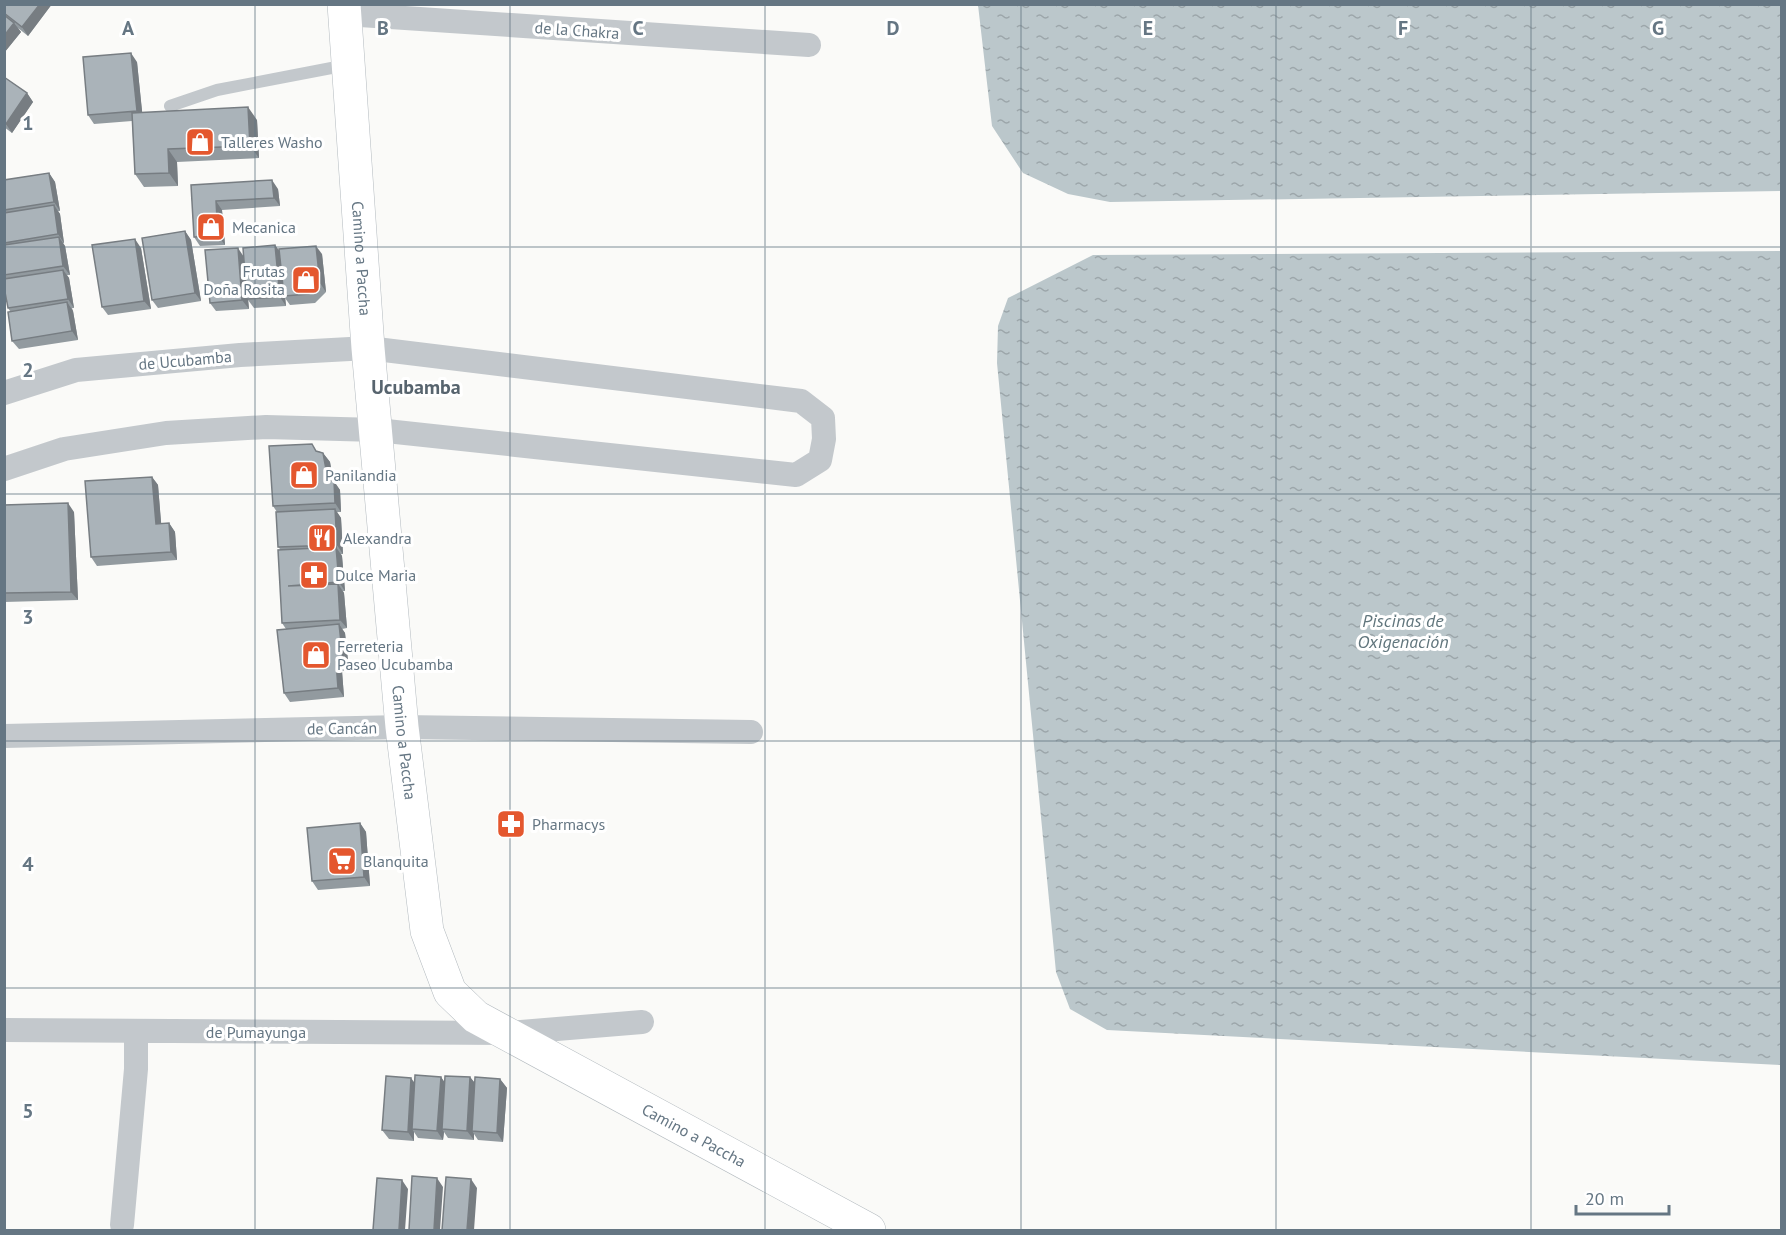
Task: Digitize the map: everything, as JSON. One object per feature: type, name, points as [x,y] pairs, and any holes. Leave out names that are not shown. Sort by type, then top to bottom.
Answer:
[{"type":"main road","name":"Camino a Paccha","points":[[344,9],[369,348],[402,727],[427,931],[450,992],[476,1017],[869,1230]]},
{"type":"street","name":"de la Chakra","points":[[344,9],[809,45]]},
{"type":"street","name":"de Ucubamba","points":[[4,393],[76,370],[240,355],[369,348],[801,401],[822,418],[824,439],[820,460],[796,475],[377,430],[266,427],[166,434],[64,449],[4,469]]},
{"type":"street","name":"de Cancán","points":[[4,736],[402,727],[752,732]]},
{"type":"street","name":"de Pumayunga","points":[[4,1030],[508,1033],[642,1022]]},
{"type":"street","points":[[122,1225],[136,1070],[136,1031]]},
{"type":"lane","points":[[170,106],[217,90],[348,65]]},
{"type":"water","points":[[978,5],[1781,5],[1781,191],[1110,202],[1068,194],[1023,173],[992,126]]},
{"type":"water","name":"Piscinas de Oxigenación","points":[[1781,251],[1781,1065],[1107,1030],[1070,1009],[1056,972],[997,363],[998,326],[1008,298],[1093,255]]},
{"type":"building","points":[[4,4],[40,4],[22,27],[4,13]]},
{"type":"building","points":[[4,15],[14,23],[4,36]]},
{"type":"building","points":[[131,53],[137,111],[88,115],[83,57]]},
{"type":"building","points":[[4,77],[27,93],[6,124],[4,123]]},
{"type":"building","name":"Talleres Washo","points":[[248,107],[250,146],[168,149],[169,173],[135,174],[132,113]]},
{"type":"building","points":[[49,173],[54,202],[4,210],[4,180]]},
{"type":"building","points":[[272,180],[274,198],[216,201],[218,236],[194,237],[191,185]]},
{"type":"building","points":[[54,205],[58,234],[4,243],[4,213]]},
{"type":"building","points":[[185,231],[195,293],[152,300],[142,238]]},
{"type":"building","points":[[59,237],[63,266],[4,275],[4,245]]},
{"type":"building","points":[[135,239],[144,301],[102,307],[92,245]]},
{"type":"building","points":[[275,245],[280,297],[247,299],[243,248]]},
{"type":"building","name":"Frutas Doña Rosita","points":[[316,246],[320,283],[309,294],[284,296],[279,249]]},
{"type":"building","points":[[238,248],[242,300],[210,303],[205,250]]},
{"type":"building","points":[[63,270],[68,299],[8,308],[4,279]]},
{"type":"building","points":[[67,302],[72,331],[12,341],[8,312]]},
{"type":"building","name":"Panilandia","points":[[312,444],[316,451],[323,453],[328,480],[334,481],[335,503],[273,506],[269,446]]},
{"type":"building","points":[[152,477],[156,524],[169,523],[171,552],[91,557],[85,481]]},
{"type":"building","points":[[68,503],[71,592],[4,593],[4,505]]},
{"type":"building","points":[[335,509],[337,545],[278,547],[276,512]]},
{"type":"building","points":[[336,547],[339,582],[288,586],[338,584],[340,620],[282,623],[278,550]]},
{"type":"building","name":"Ferreteria Paseo Ucubamba","points":[[339,624],[343,661],[336,662],[338,688],[284,693],[277,630]]},
{"type":"building","name":"Blanquita","points":[[360,823],[364,877],[312,881],[307,828]]},
{"type":"building","points":[[415,1075],[441,1077],[437,1131],[412,1129]]},
{"type":"building","points":[[386,1076],[411,1078],[408,1132],[382,1130]]},
{"type":"building","points":[[445,1076],[470,1077],[467,1131],[442,1129]]},
{"type":"building","points":[[475,1077],[500,1079],[497,1133],[472,1131]]},
{"type":"building","points":[[412,1176],[437,1178],[434,1230],[409,1230]]},
{"type":"building","points":[[446,1177],[471,1179],[467,1230],[442,1230]]},
{"type":"building","points":[[377,1178],[402,1180],[399,1230],[373,1230]]},
{"type":"place","name":"Talleres Washo","points":[[200,142]]},
{"type":"place","name":"Mecanica","points":[[211,227]]},
{"type":"place","name":"Frutas Doña Rosita","points":[[306,280]]},
{"type":"place","name":"Panilandia","points":[[304,475]]},
{"type":"place","name":"Alexandra","points":[[322,538]]},
{"type":"place","name":"Dulce Maria","points":[[314,575]]},
{"type":"place","name":"Ferreteria Paseo Ucubamba","points":[[316,655]]},
{"type":"place","name":"Pharmacys","points":[[511,824]]},
{"type":"place","name":"Blanquita","points":[[342,861]]},
{"type":"district","name":"Ucubamba","points":[[416,387]]}]
